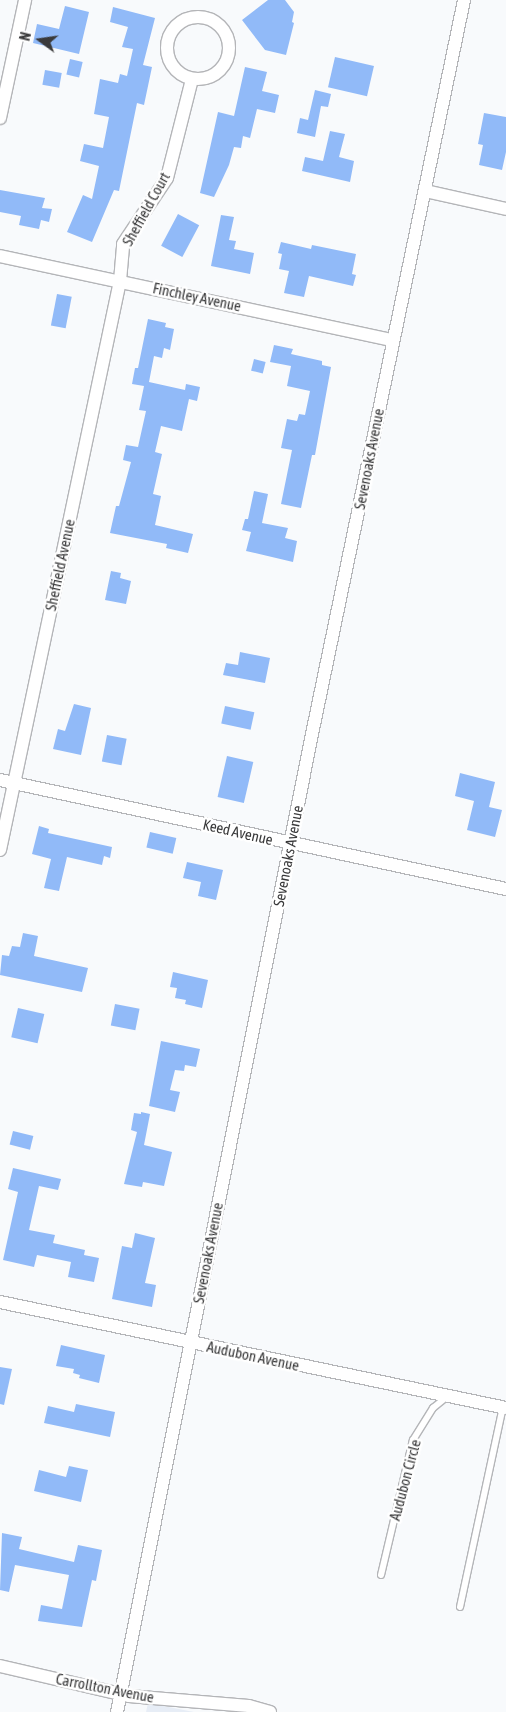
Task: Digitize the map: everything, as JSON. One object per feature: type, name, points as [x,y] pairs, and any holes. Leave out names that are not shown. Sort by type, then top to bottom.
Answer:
[{"type":"street","points":[[0,118],[25,0]]},
{"type":"street","name":"Sevenoaks Avenue","points":[[117,1712],[393,340],[464,0]]},
{"type":"street","points":[[203,17],[216,23],[225,33],[229,47],[228,54],[218,72],[206,78],[192,79],[180,74],[170,64],[166,50],[169,36],[177,25],[189,18],[203,17]]},
{"type":"street","name":"Sheffield Court","points":[[120,281],[123,244],[167,178],[192,79]]},
{"type":"street","points":[[425,191],[506,209]]},
{"type":"street","name":"Finchley Avenue","points":[[0,256],[393,340]]},
{"type":"street","name":"Sheffield Avenue","points":[[0,850],[120,281]]},
{"type":"street","name":"Keed Avenue","points":[[0,780],[506,889]]},
{"type":"street","name":"Audubon Avenue","points":[[0,1302],[504,1407]]},
{"type":"street","name":"Carrollton Avenue","points":[[0,1666],[120,1694],[249,1706],[270,1712]]},
{"type":"lane","name":"Audubon Circle","points":[[382,1574],[408,1453],[413,1440],[433,1408],[449,1396]]},
{"type":"lane","points":[[460,1607],[504,1407]]},
{"type":"shaded area","points":[[148,1703],[194,1712],[146,1712]]},
{"type":"building","points":[[268,0],[285,0],[294,12],[292,22],[294,23],[286,55],[265,50],[242,20]]},
{"type":"building","points":[[65,6],[89,12],[79,54],[33,43],[37,24],[59,29]]},
{"type":"building","points":[[113,7],[155,18],[143,65],[152,67],[144,105],[137,103],[119,191],[114,190],[92,242],[67,232],[83,195],[92,199],[99,166],[80,161],[84,144],[103,148],[109,117],[94,114],[100,79],[118,83],[120,74],[127,76],[133,49],[122,47],[128,27],[110,22]]},
{"type":"building","points":[[335,57],[374,66],[367,96],[328,87]]},
{"type":"building","points":[[70,59],[83,62],[79,78],[66,75]]},
{"type":"building","points":[[245,67],[267,72],[262,91],[279,95],[275,113],[257,109],[250,138],[243,136],[241,148],[234,147],[229,165],[214,197],[200,193],[218,112],[234,116]]},
{"type":"building","points":[[45,70],[62,73],[59,88],[42,85]]},
{"type":"building","points":[[315,90],[331,94],[328,107],[321,106],[315,137],[297,133],[300,118],[308,120]]},
{"type":"building","points":[[484,113],[506,117],[506,152],[502,170],[479,165],[483,145],[478,144]]},
{"type":"building","points":[[330,131],[345,134],[339,157],[354,161],[350,182],[302,171],[305,157],[323,161]]},
{"type":"building","points":[[0,190],[45,198],[42,208],[52,209],[49,222],[41,220],[39,229],[19,225],[21,216],[0,212]]},
{"type":"building","points":[[178,214],[199,225],[182,257],[161,246]]},
{"type":"building","points":[[221,215],[234,217],[229,240],[236,241],[234,249],[254,253],[250,274],[211,266]]},
{"type":"building","points":[[281,242],[311,249],[312,245],[356,254],[352,274],[356,275],[353,286],[309,276],[304,297],[284,293],[289,271],[279,269],[282,254],[278,253]]},
{"type":"building","points":[[57,294],[72,297],[66,328],[51,325]]},
{"type":"building","points":[[148,319],[166,323],[165,327],[174,329],[170,350],[164,348],[162,358],[154,356],[149,382],[185,390],[186,384],[200,387],[197,401],[189,399],[182,431],[161,426],[155,452],[162,454],[153,494],[161,496],[155,525],[193,534],[188,553],[166,548],[167,544],[110,533],[116,506],[119,506],[131,462],[123,460],[126,445],[138,447],[146,411],[139,410],[144,386],[132,384],[135,368],[138,368]]},
{"type":"building","points":[[274,345],[293,349],[291,354],[322,361],[322,365],[331,367],[315,455],[312,455],[301,508],[281,504],[292,450],[281,448],[287,419],[297,421],[299,414],[305,415],[310,391],[287,386],[291,366],[270,362]]},
{"type":"building","points":[[254,359],[266,362],[263,374],[251,371]]},
{"type":"building","points":[[254,491],[268,494],[262,523],[288,528],[285,538],[297,541],[293,562],[246,551],[251,532],[242,530],[245,519],[248,519]]},
{"type":"building","points":[[111,571],[121,573],[120,578],[131,581],[126,604],[105,600]]},
{"type":"building","points":[[240,652],[270,658],[265,683],[223,675],[226,663],[238,665]]},
{"type":"building","points":[[74,704],[91,708],[81,755],[53,749],[58,729],[65,731]]},
{"type":"building","points":[[225,706],[254,712],[251,730],[221,724]]},
{"type":"building","points":[[107,735],[127,739],[121,765],[102,762]]},
{"type":"building","points":[[227,756],[253,762],[244,803],[218,797]]},
{"type":"building","points":[[460,773],[495,782],[489,807],[502,810],[495,837],[467,830],[474,801],[455,796]]},
{"type":"building","points":[[39,826],[49,829],[48,833],[112,847],[110,858],[104,856],[102,865],[67,857],[59,891],[44,888],[51,859],[32,854]]},
{"type":"building","points":[[150,832],[176,838],[173,854],[146,848]]},
{"type":"building","points":[[187,862],[223,870],[216,900],[198,896],[201,882],[183,878]]},
{"type":"building","points":[[23,933],[38,936],[34,956],[88,968],[82,992],[0,975],[2,955],[9,956],[12,946],[20,947]]},
{"type":"building","points":[[173,972],[208,980],[202,1008],[185,1004],[186,1000],[175,998],[177,988],[170,987]]},
{"type":"building","points":[[115,1004],[140,1009],[135,1030],[111,1026]]},
{"type":"building","points":[[18,1008],[44,1014],[38,1043],[11,1037]]},
{"type":"building","points":[[161,1041],[200,1049],[196,1067],[185,1065],[184,1071],[175,1070],[170,1090],[180,1092],[175,1112],[149,1106]]},
{"type":"building","points":[[141,1112],[150,1114],[144,1145],[172,1152],[164,1186],[143,1182],[142,1187],[124,1184],[137,1132],[131,1130],[134,1113],[141,1114]]},
{"type":"building","points":[[13,1131],[33,1136],[30,1150],[10,1145]]},
{"type":"building","points":[[13,1168],[61,1179],[58,1190],[39,1186],[29,1230],[55,1235],[53,1243],[85,1250],[84,1255],[99,1258],[94,1282],[68,1277],[71,1262],[37,1255],[34,1267],[3,1260],[18,1192],[8,1189]]},
{"type":"building","points":[[135,1233],[155,1238],[145,1283],[156,1285],[152,1307],[112,1299],[122,1246],[132,1248]]},
{"type":"building","points":[[61,1345],[105,1355],[99,1383],[79,1378],[80,1375],[73,1373],[74,1369],[56,1366]]},
{"type":"building","points":[[0,1367],[12,1369],[4,1405],[0,1404]]},
{"type":"building","points":[[76,1404],[115,1412],[110,1437],[44,1423],[48,1406],[74,1412]]},
{"type":"building","points":[[69,1466],[88,1470],[81,1502],[34,1491],[39,1470],[66,1477]]},
{"type":"building","points":[[2,1533],[22,1537],[19,1549],[74,1562],[78,1545],[102,1550],[96,1581],[92,1580],[82,1627],[38,1621],[41,1605],[62,1609],[69,1575],[15,1565],[9,1592],[0,1590]]}]
